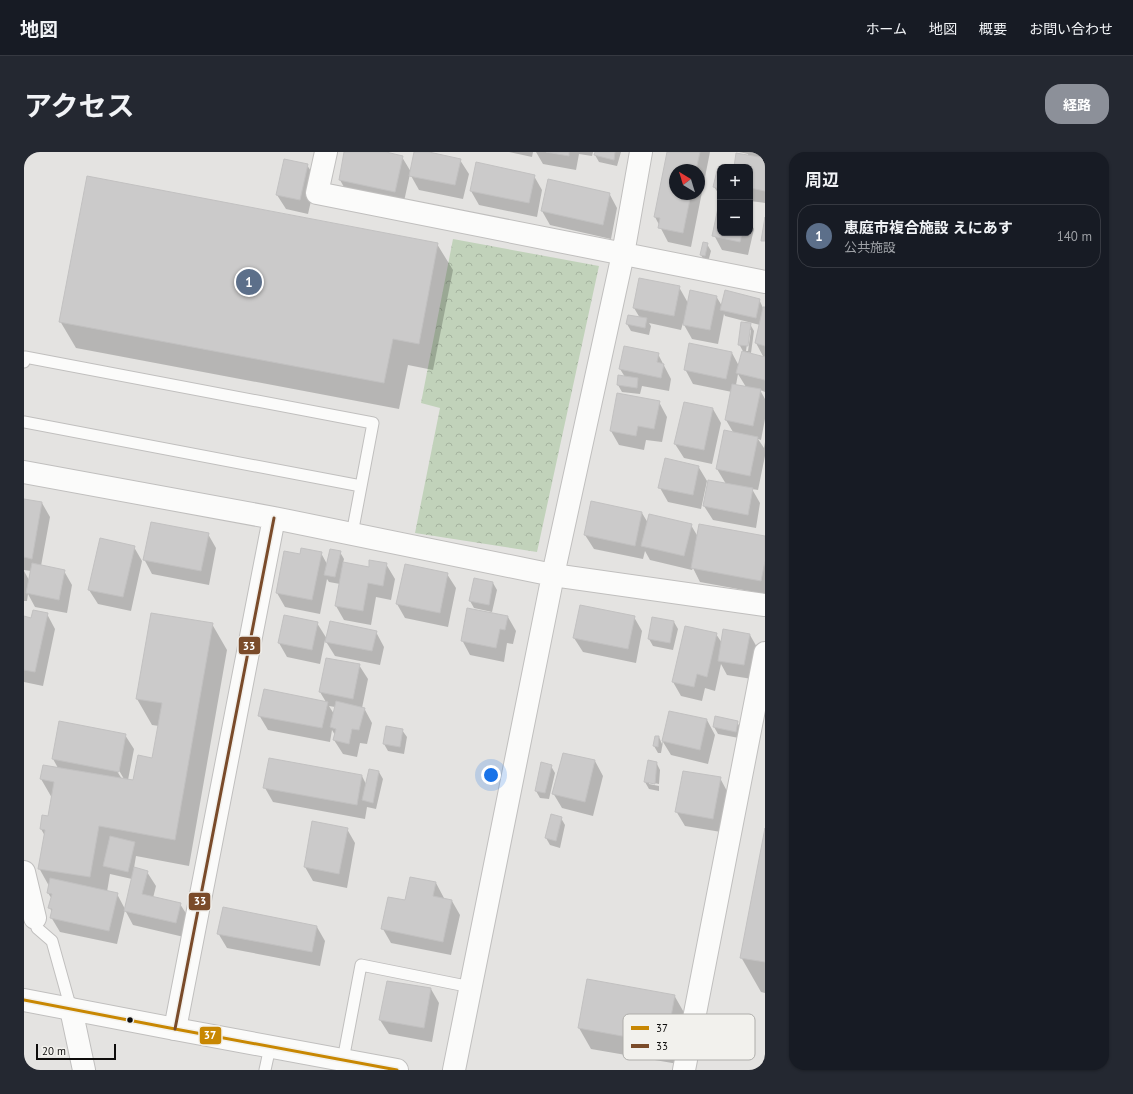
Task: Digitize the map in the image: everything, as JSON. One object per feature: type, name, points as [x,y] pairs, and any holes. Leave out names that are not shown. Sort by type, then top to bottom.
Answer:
[{"type":"street","points":[[326,152],[317,193],[765,282]]},
{"type":"street","points":[[454,1070],[553,575],[623,254],[641,152]]},
{"type":"street","points":[[24,472],[274,518],[553,575],[765,606]]},
{"type":"street","points":[[175,1029],[274,518]]},
{"type":"street","points":[[695,1014],[765,653]]},
{"type":"street","points":[[24,872],[35,918]]},
{"type":"street","points":[[24,1000],[397,1070]]},
{"type":"street","points":[[71,1010],[84,1070]]},
{"type":"street","points":[[684,1070],[686,1060]]},
{"type":"lane","points":[[24,362],[25,357],[373,422],[352,534]]},
{"type":"lane","points":[[24,422],[361,486]]},
{"type":"lane","points":[[35,918],[37,928],[52,941],[71,1010]]},
{"type":"lane","points":[[343,1060],[361,965],[471,987]]},
{"type":"lane","points":[[265,1070],[270,1047]]},
{"type":"green space","points":[[453,239],[599,266],[537,552],[415,533],[440,408],[421,403]]},
{"type":"building","points":[[344,152],[386,152],[403,156],[395,192],[339,180]]},
{"type":"building","points":[[414,152],[429,152],[461,159],[455,185],[409,176]]},
{"type":"building","points":[[546,152],[569,152],[569,156]]},
{"type":"building","points":[[595,152],[615,152],[614,160],[594,155]]},
{"type":"building","points":[[667,152],[700,152],[697,164],[669,164],[669,200],[690,200],[683,233],[658,228],[660,218],[654,217]]},
{"type":"building","points":[[736,153],[765,158],[765,191],[753,189],[753,164],[734,164]]},
{"type":"building","points":[[284,159],[308,164],[300,200],[276,195]]},
{"type":"building","points":[[476,162],[535,175],[529,203],[470,191]]},
{"type":"building","points":[[717,171],[717,188],[713,187]]},
{"type":"building","points":[[87,176],[438,243],[419,344],[393,339],[384,383],[59,322]]},
{"type":"building","points":[[548,179],[610,193],[603,225],[541,211]]},
{"type":"building","points":[[717,213],[717,236],[741,236],[740,242],[712,236]]},
{"type":"building","points":[[765,217],[765,241],[761,241]]},
{"type":"building","points":[[703,242],[708,243],[705,256],[700,255]]},
{"type":"building","points":[[639,278],[680,286],[674,316],[633,308]]},
{"type":"building","points":[[690,290],[717,296],[710,330],[683,325]]},
{"type":"building","points":[[725,290],[760,299],[756,318],[720,310]]},
{"type":"building","points":[[763,307],[765,307],[765,346],[755,343]]},
{"type":"building","points":[[628,315],[647,318],[645,328],[626,324]]},
{"type":"building","points":[[741,322],[751,323],[748,346],[738,345]]},
{"type":"building","points":[[689,343],[732,352],[726,379],[684,370]]},
{"type":"building","points":[[624,346],[659,353],[657,362],[664,364],[661,378],[619,369]]},
{"type":"building","points":[[742,351],[765,357],[765,380],[736,373]]},
{"type":"building","points":[[618,375],[638,378],[637,388],[617,385]]},
{"type":"building","points":[[732,384],[761,389],[753,426],[725,420]]},
{"type":"building","points":[[617,393],[660,401],[654,429],[638,426],[636,436],[610,431]]},
{"type":"building","points":[[684,402],[713,408],[704,450],[674,444]]},
{"type":"building","points":[[724,430],[758,437],[750,476],[716,469]]},
{"type":"building","points":[[665,458],[699,466],[693,495],[658,488]]},
{"type":"building","points":[[708,480],[753,488],[748,515],[703,506]]},
{"type":"building","points":[[24,499],[42,502],[32,559],[24,557]]},
{"type":"building","points":[[591,501],[642,512],[635,546],[584,535]]},
{"type":"building","points":[[649,514],[692,524],[684,556],[641,546]]},
{"type":"building","points":[[151,522],[209,533],[201,571],[143,560]]},
{"type":"building","points":[[699,524],[765,536],[765,561],[761,581],[691,568]]},
{"type":"building","points":[[100,538],[135,546],[123,597],[88,590]]},
{"type":"building","points":[[301,548],[322,552],[312,600],[276,593],[284,551],[300,554]]},
{"type":"building","points":[[330,549],[341,551],[335,577],[324,575]]},
{"type":"building","points":[[369,560],[387,563],[383,586],[368,583],[363,611],[335,606],[343,562],[369,567]]},
{"type":"building","points":[[32,563],[65,570],[59,600],[26,593]]},
{"type":"building","points":[[405,564],[448,573],[440,613],[396,604]]},
{"type":"building","points":[[474,578],[493,582],[489,605],[469,601]]},
{"type":"building","points":[[580,605],[635,616],[628,649],[573,638]]},
{"type":"building","points":[[467,608],[508,616],[505,630],[500,629],[496,648],[461,641]]},
{"type":"building","points":[[33,610],[48,613],[35,672],[24,670],[24,616],[31,618]]},
{"type":"building","points":[[151,613],[213,623],[175,840],[99,826],[90,877],[38,869],[45,830],[40,829],[42,815],[48,816],[54,782],[40,779],[43,765],[133,780],[138,755],[152,758],[162,703],[136,699]]},
{"type":"building","points":[[284,615],[318,622],[312,650],[278,643]]},
{"type":"building","points":[[652,617],[674,621],[670,643],[648,639]]},
{"type":"building","points":[[330,621],[377,631],[372,651],[325,642]]},
{"type":"building","points":[[685,626],[717,633],[707,677],[697,674],[694,687],[672,682]]},
{"type":"building","points":[[723,629],[750,634],[744,665],[718,661]]},
{"type":"building","points":[[326,658],[360,664],[353,699],[319,692]]},
{"type":"building","points":[[264,689],[328,702],[322,728],[258,716]]},
{"type":"building","points":[[336,701],[365,708],[359,730],[352,729],[349,744],[333,740],[336,729],[330,727]]},
{"type":"building","points":[[669,711],[707,719],[700,750],[662,741]]},
{"type":"building","points":[[715,716],[738,721],[736,732],[713,727]]},
{"type":"building","points":[[59,721],[126,734],[119,772],[52,759]]},
{"type":"building","points":[[386,726],[403,729],[400,747],[383,744]]},
{"type":"building","points":[[655,736],[659,736],[658,747],[653,746]]},
{"type":"building","points":[[563,753],[595,760],[585,802],[552,794]]},
{"type":"building","points":[[269,758],[362,775],[357,805],[263,788]]},
{"type":"building","points":[[648,760],[657,762],[655,784],[644,782]]},
{"type":"building","points":[[541,762],[552,765],[545,793],[535,791]]},
{"type":"building","points":[[369,769],[379,771],[373,803],[362,800]]},
{"type":"building","points":[[683,771],[721,777],[713,819],[675,812]]},
{"type":"building","points":[[551,814],[562,817],[556,841],[545,838]]},
{"type":"building","points":[[312,821],[348,828],[339,874],[304,867]]},
{"type":"building","points":[[765,828],[765,962],[740,958]]},
{"type":"building","points":[[110,836],[135,842],[128,872],[103,866]]},
{"type":"building","points":[[134,867],[148,871],[142,894],[181,903],[176,923],[124,911]]},
{"type":"building","points":[[410,877],[436,882],[433,896],[452,900],[443,942],[381,929],[388,897],[405,900]]},
{"type":"building","points":[[50,878],[118,893],[109,931],[50,918],[52,909],[48,908],[52,894],[47,893]]},
{"type":"building","points":[[223,907],[317,926],[312,952],[217,934]]},
{"type":"building","points":[[587,979],[675,995],[672,1014],[623,1014],[623,1036],[578,1028]]},
{"type":"building","points":[[387,981],[431,988],[424,1028],[379,1020]]},
{"type":"transit line","name":"33","points":[[175,1029],[274,518]]},
{"type":"transit line","name":"37","points":[[24,1000],[397,1070]]},
{"type":"place","name":"恵庭市複合施設 えにあす","points":[[249,282]]}]
